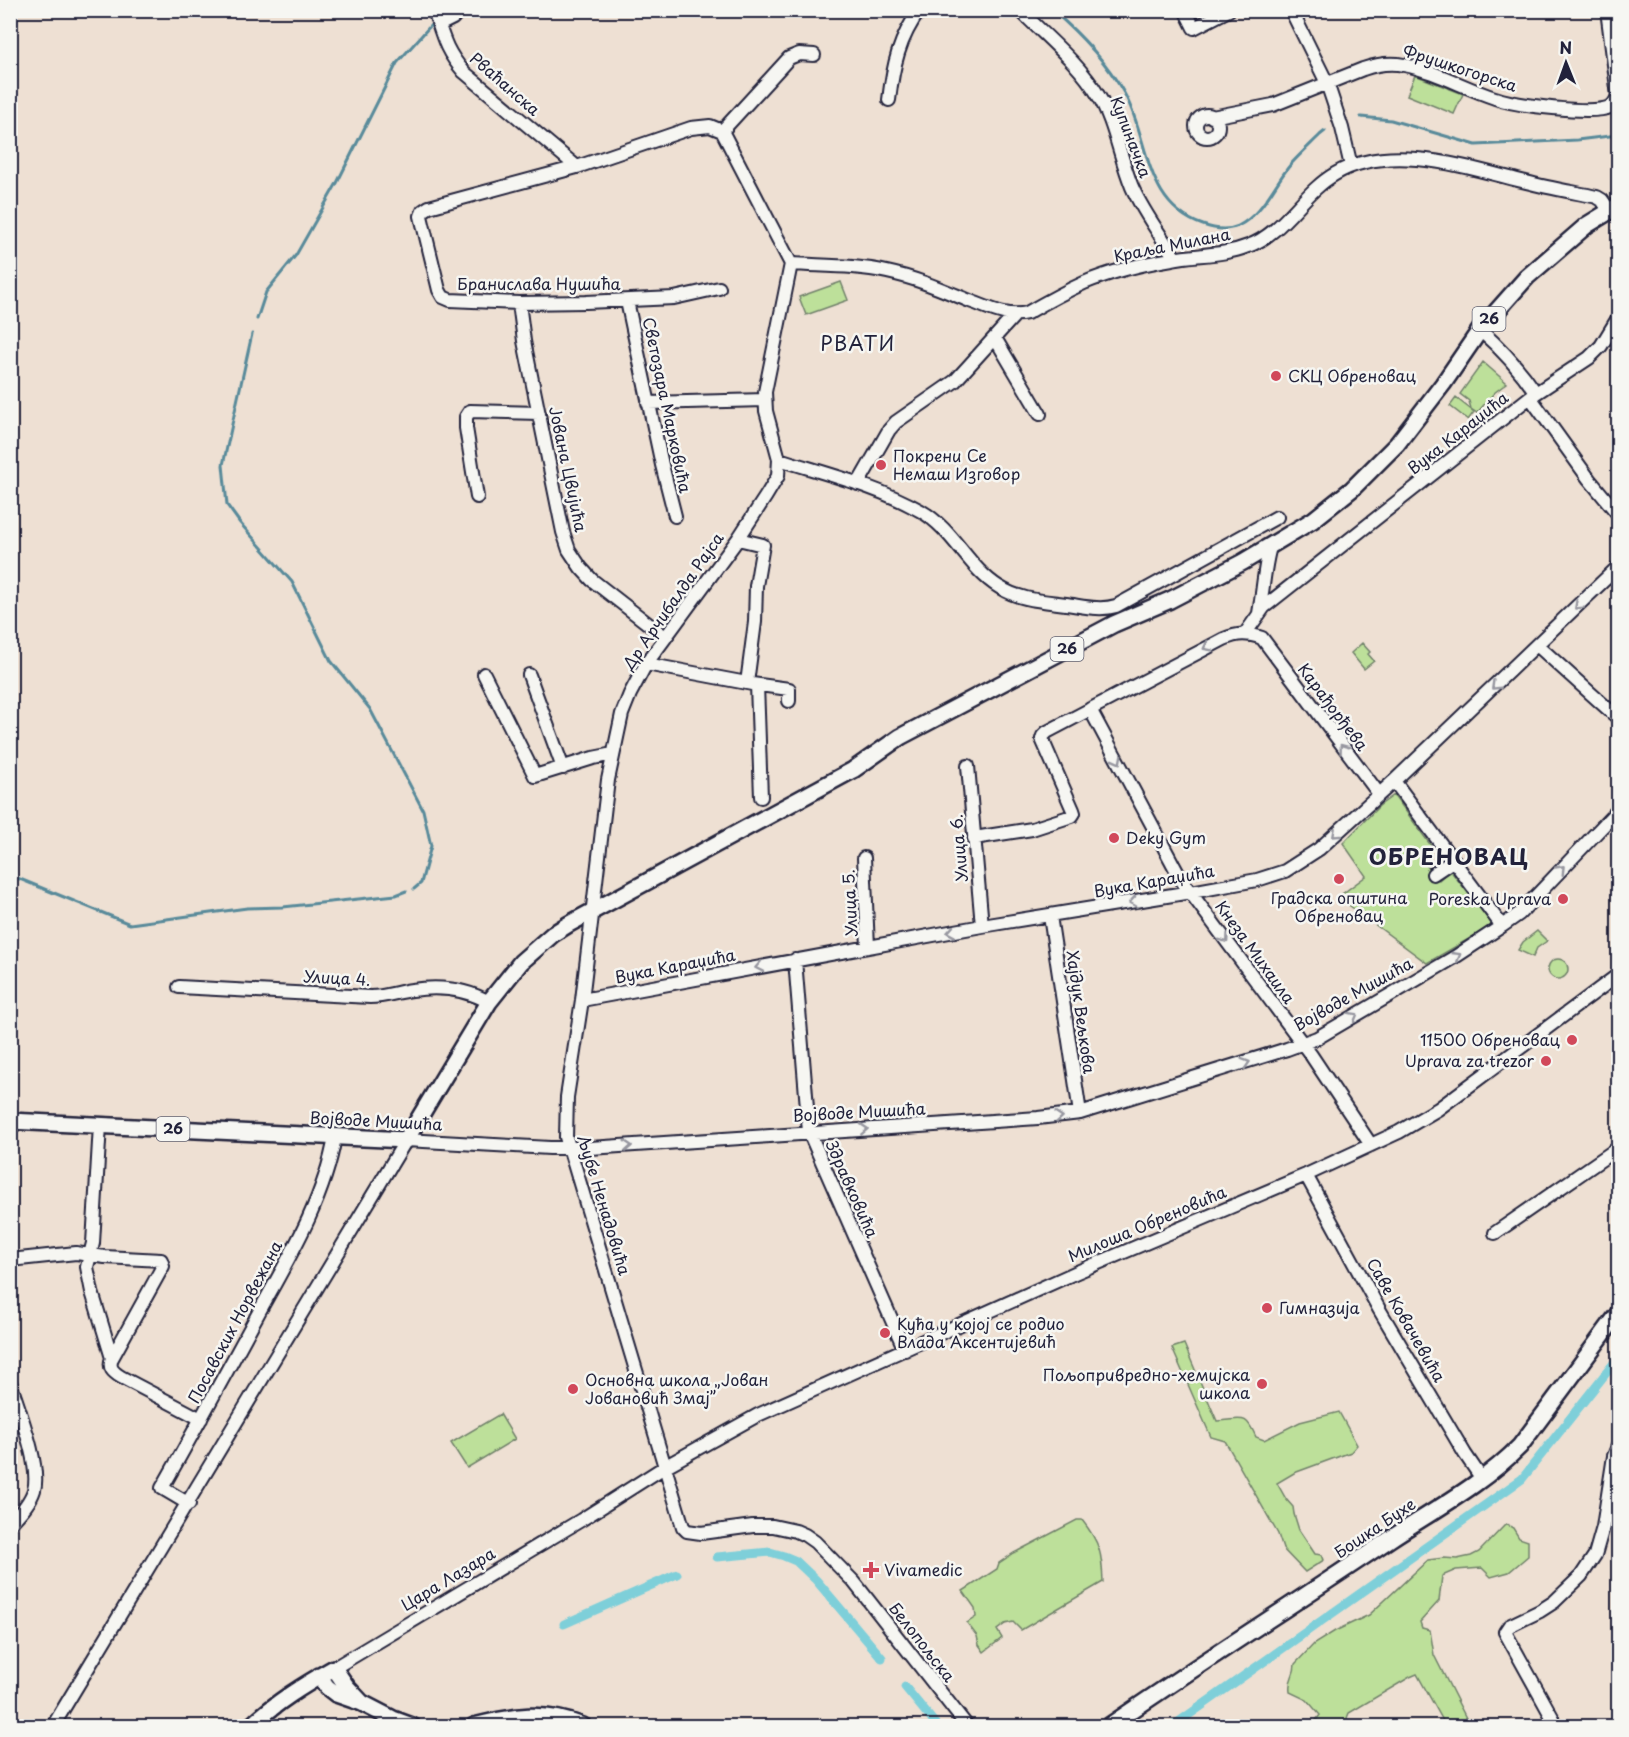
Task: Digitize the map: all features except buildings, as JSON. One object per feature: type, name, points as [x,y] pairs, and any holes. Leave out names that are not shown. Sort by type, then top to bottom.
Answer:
[{"type":"main road","name":"26","points":[[406,1140],[489,1002],[537,947],[561,929],[591,912],[847,774],[906,734],[1114,624],[1170,600],[1243,562],[1313,520],[1352,489],[1397,444],[1443,384],[1480,330],[1534,270],[1587,225],[1614,208]]},
{"type":"main road","name":"Војводе Мишића","points":[[10,1121],[406,1140]]},
{"type":"main road","name":"Бошка Бухе","points":[[1109,1726],[1482,1479],[1501,1464],[1520,1446],[1618,1314]]},
{"type":"main road","name":"Цара Лазара","points":[[251,1726],[284,1698],[334,1668]]},
{"type":"main road","points":[[334,1668],[362,1703]]},
{"type":"main road","points":[[319,1676],[336,1694],[412,1726]]},
{"type":"main road","points":[[474,1726],[543,1716],[583,1726]]},
{"type":"street","name":"Рваћанска","points":[[434,10],[450,55],[464,72],[578,167]]},
{"type":"street","points":[[439,25],[453,18],[459,10]]},
{"type":"street","points":[[889,100],[894,64],[907,30],[920,10]]},
{"type":"street","name":"Купиначка","points":[[1020,10],[1068,58],[1098,94],[1133,188],[1146,214],[1175,258]]},
{"type":"street","points":[[1185,10],[1194,28],[1229,10]]},
{"type":"street","points":[[1291,10],[1327,83],[1342,128],[1351,166]]},
{"type":"street","points":[[1607,10],[1618,96]]},
{"type":"street","points":[[722,131],[789,58],[799,54],[814,55]]},
{"type":"street","name":"Фрушкогорска","points":[[1212,117],[1267,107],[1363,69],[1378,64],[1392,63],[1420,69],[1520,105],[1587,110],[1611,107],[1618,96]]},
{"type":"street","points":[[578,167],[691,128],[710,126],[722,131],[791,264],[765,392],[768,423],[779,459],[858,484],[904,502],[936,520],[977,568],[1000,588],[1031,599],[1098,608],[1116,606],[1277,517]]},
{"type":"street","name":"Краља Милана","points":[[858,484],[889,429],[955,381],[1015,315],[1028,313],[1087,282],[1128,268],[1175,258],[1213,255],[1250,246],[1272,232],[1324,181],[1351,166],[1378,160],[1429,160],[1597,197],[1614,208]]},
{"type":"street","name":"Бранислава Нушића","points":[[578,167],[429,207],[423,211],[421,216],[437,283],[443,297],[450,300],[519,303],[627,300],[674,298],[719,288]]},
{"type":"street","points":[[791,264],[889,272],[941,288],[1002,313],[1015,315]]},
{"type":"street","name":"Светозара Марковића","points":[[627,300],[648,403],[675,516]]},
{"type":"street","name":"Јована Цвијића","points":[[519,303],[524,341],[563,532],[573,558],[592,580],[665,637]]},
{"type":"street","points":[[1533,395],[1585,362],[1595,353],[1618,318]]},
{"type":"street","name":"Вука Караџића","points":[[1480,330],[1519,368],[1533,395],[1589,479],[1618,514]]},
{"type":"street","points":[[995,338],[1040,414]]},
{"type":"street","name":"Вука Караџића","points":[[1259,613],[1533,395]]},
{"type":"street","points":[[648,403],[765,400]]},
{"type":"street","points":[[477,497],[466,428],[466,417],[470,411],[539,413]]},
{"type":"street","name":"Др Арчибалда Рајса","points":[[591,912],[608,780],[625,705],[646,664],[738,539],[774,484],[779,469],[779,459]]},
{"type":"street","points":[[738,539],[763,545],[756,586],[752,684],[761,797]]},
{"type":"street","name":"Карађорђева","points":[[1270,546],[1266,559],[1259,613],[1262,638],[1378,794]]},
{"type":"street","points":[[1243,562],[1254,567],[1264,580],[1276,585],[1291,586]]},
{"type":"street","name":"Вука Караџића","points":[[582,1000],[982,926],[1257,880],[1292,868],[1332,838],[1378,794],[1394,782],[1618,567]]},
{"type":"street","name":"Карађорђева","points":[[1245,634],[1259,613]]},
{"type":"street","points":[[974,838],[1032,829],[1074,813],[1042,739],[1047,732],[1224,639],[1236,634],[1262,638]]},
{"type":"street","points":[[1537,645],[1618,718]]},
{"type":"street","points":[[646,664],[789,689],[789,701]]},
{"type":"street","points":[[484,674],[536,776],[613,754]]},
{"type":"street","points":[[529,675],[563,768]]},
{"type":"street","name":"Кнеза Михаила","points":[[1090,709],[1174,867],[1303,1044],[1371,1145]]},
{"type":"street","name":"Улица 6.","points":[[968,766],[982,926]]},
{"type":"street","points":[[1394,782],[1502,926]]},
{"type":"street","name":"Војводе Мишића","points":[[406,1140],[569,1148],[609,1147],[1038,1118],[1080,1113],[1317,1038],[1455,957],[1518,914],[1618,810]]},
{"type":"street","name":"Улица 5.","points":[[864,858],[868,947]]},
{"type":"street","points":[[1433,874],[1454,860]]},
{"type":"street","name":"Љубе Ненадовића","points":[[591,912],[582,1000],[567,1096],[566,1134],[666,1466]]},
{"type":"street","name":"Хајдук Вељкова","points":[[1050,916],[1080,1113]]},
{"type":"street","name":"Здравковића","points":[[795,960],[809,1132],[905,1350]]},
{"type":"street","name":"Милоша Обреновића","points":[[666,1466],[781,1403],[1077,1272],[1306,1175],[1399,1132],[1438,1109],[1618,975]]},
{"type":"street","name":"Улица 4.","points":[[179,987],[370,997],[436,988],[479,996],[489,1002]]},
{"type":"street","points":[[100,1125],[93,1243],[87,1267],[112,1358]]},
{"type":"street","name":"Посавских Норвежана","points":[[189,1504],[162,1488],[284,1268],[327,1175],[335,1137]]},
{"type":"street","points":[[53,1726],[189,1504],[406,1140]]},
{"type":"street","points":[[1495,1233],[1618,1148]]},
{"type":"street","name":"Саве Ковачевића","points":[[1306,1175],[1379,1309],[1482,1479]]},
{"type":"street","points":[[10,1260],[70,1253],[161,1260],[163,1264],[112,1358],[110,1366],[113,1372],[201,1419]]},
{"type":"street","points":[[10,1382],[36,1476],[29,1500],[10,1524]]},
{"type":"street","points":[[1557,1726],[1505,1632],[1509,1626],[1554,1602],[1581,1576],[1595,1555],[1606,1512],[1614,1456],[1618,1446]]},
{"type":"street","name":"Цара Лазара","points":[[334,1668],[666,1466]]},
{"type":"street","name":"Белопољска","points":[[666,1466],[683,1527],[687,1531],[701,1533],[753,1526],[773,1526],[796,1531],[815,1542],[854,1582],[967,1726]]},
{"type":"street","points":[[1606,1512],[1618,1523]]},
{"type":"green space","points":[[1415,75],[1463,94],[1454,114],[1407,95]]},
{"type":"green space","points":[[841,282],[848,300],[806,315],[799,297]]},
{"type":"green space","points":[[1483,362],[1507,383],[1494,393],[1477,413],[1471,409],[1469,401],[1460,394]]},
{"type":"green space","points":[[1456,398],[1474,412],[1468,420],[1450,406]]},
{"type":"green space","points":[[1362,643],[1374,661],[1364,669],[1351,653]]},
{"type":"green space","points":[[1394,795],[1432,847],[1420,858],[1439,880],[1450,870],[1493,925],[1427,963],[1338,897],[1366,876],[1343,843],[1379,806]]},
{"type":"green space","points":[[1537,931],[1547,941],[1537,948],[1533,957],[1518,950],[1523,942]]},
{"type":"green space","points":[[1558,959],[1565,962],[1568,969],[1565,976],[1558,979],[1551,976],[1548,969],[1551,962]]},
{"type":"green space","points":[[1184,1344],[1217,1421],[1242,1419],[1249,1424],[1256,1437],[1264,1440],[1300,1422],[1339,1412],[1357,1445],[1351,1452],[1294,1473],[1277,1483],[1293,1507],[1299,1530],[1315,1554],[1322,1555],[1324,1560],[1305,1572],[1283,1549],[1278,1534],[1225,1441],[1211,1437],[1172,1348]]},
{"type":"green space","points":[[500,1414],[515,1439],[467,1468],[451,1443]]},
{"type":"green space","points":[[1077,1520],[1082,1520],[1096,1542],[1101,1556],[1103,1582],[1021,1630],[1013,1622],[1005,1624],[997,1630],[1002,1638],[984,1652],[977,1636],[967,1623],[976,1617],[975,1608],[963,1591],[997,1569],[999,1563],[1014,1553]]},
{"type":"green space","points":[[1506,1524],[1513,1528],[1519,1538],[1528,1541],[1528,1556],[1509,1572],[1491,1577],[1482,1568],[1456,1570],[1442,1576],[1439,1601],[1420,1622],[1422,1628],[1430,1630],[1434,1655],[1470,1726],[1446,1726],[1417,1674],[1349,1713],[1347,1718],[1349,1726],[1304,1726],[1314,1723],[1320,1715],[1307,1700],[1290,1692],[1290,1683],[1295,1664],[1314,1644],[1369,1615],[1428,1560],[1471,1556],[1479,1552]]},
{"type":"waterway","points":[[1052,10],[1092,48],[1117,81],[1132,111],[1158,186],[1169,202],[1183,215],[1203,225],[1229,229],[1247,221],[1261,206],[1291,164],[1325,131]]},
{"type":"waterway","points":[[257,319],[266,292],[296,255],[337,183],[397,63],[431,25]]},
{"type":"waterway","points":[[1361,117],[1391,120],[1476,145],[1577,140],[1618,135]]},
{"type":"waterway","points":[[252,334],[223,465],[227,505],[292,582],[331,661],[370,709],[423,810],[431,846],[421,883],[414,889]]},
{"type":"waterway","points":[[10,875],[130,924],[247,908],[283,907],[396,895],[406,891]]},
{"type":"waterway","points":[[1173,1726],[1522,1479],[1618,1358]]},
{"type":"waterway","points":[[717,1557],[770,1552],[796,1561],[816,1580],[882,1658]]},
{"type":"waterway","points":[[564,1624],[677,1574]]},
{"type":"waterway","points":[[905,1687],[937,1726]]},
{"type":"place","name":"СКЦ Обреновац","points":[[1276,376]]},
{"type":"place","name":"Покрени Се Немаш Изговор","points":[[881,465]]},
{"type":"place","name":"Deky Gym","points":[[1114,838]]},
{"type":"place","name":"Градска општина Обреновац","points":[[1339,879]]},
{"type":"place","name":"Poreska Uprava","points":[[1563,899]]},
{"type":"place","name":"11500 Обреновац","points":[[1572,1040]]},
{"type":"place","name":"Uprava za trezor","points":[[1546,1061]]},
{"type":"place","name":"Гимназија","points":[[1267,1308]]},
{"type":"place","name":"Кућа у којој се родио Влада Аксентијевић","points":[[885,1333]]},
{"type":"place","name":"Пољопривредно-хемијска школа","points":[[1262,1384]]},
{"type":"place","name":"Основна школа „Јован Јовановић Змај”","points":[[573,1389]]},
{"type":"place","name":"Vivamedic","points":[[871,1570]]},
{"type":"district","name":"РВАТИ","points":[[858,344]]},
{"type":"district","name":"ОБРЕНОВАЦ","points":[[1449,857]]}]
